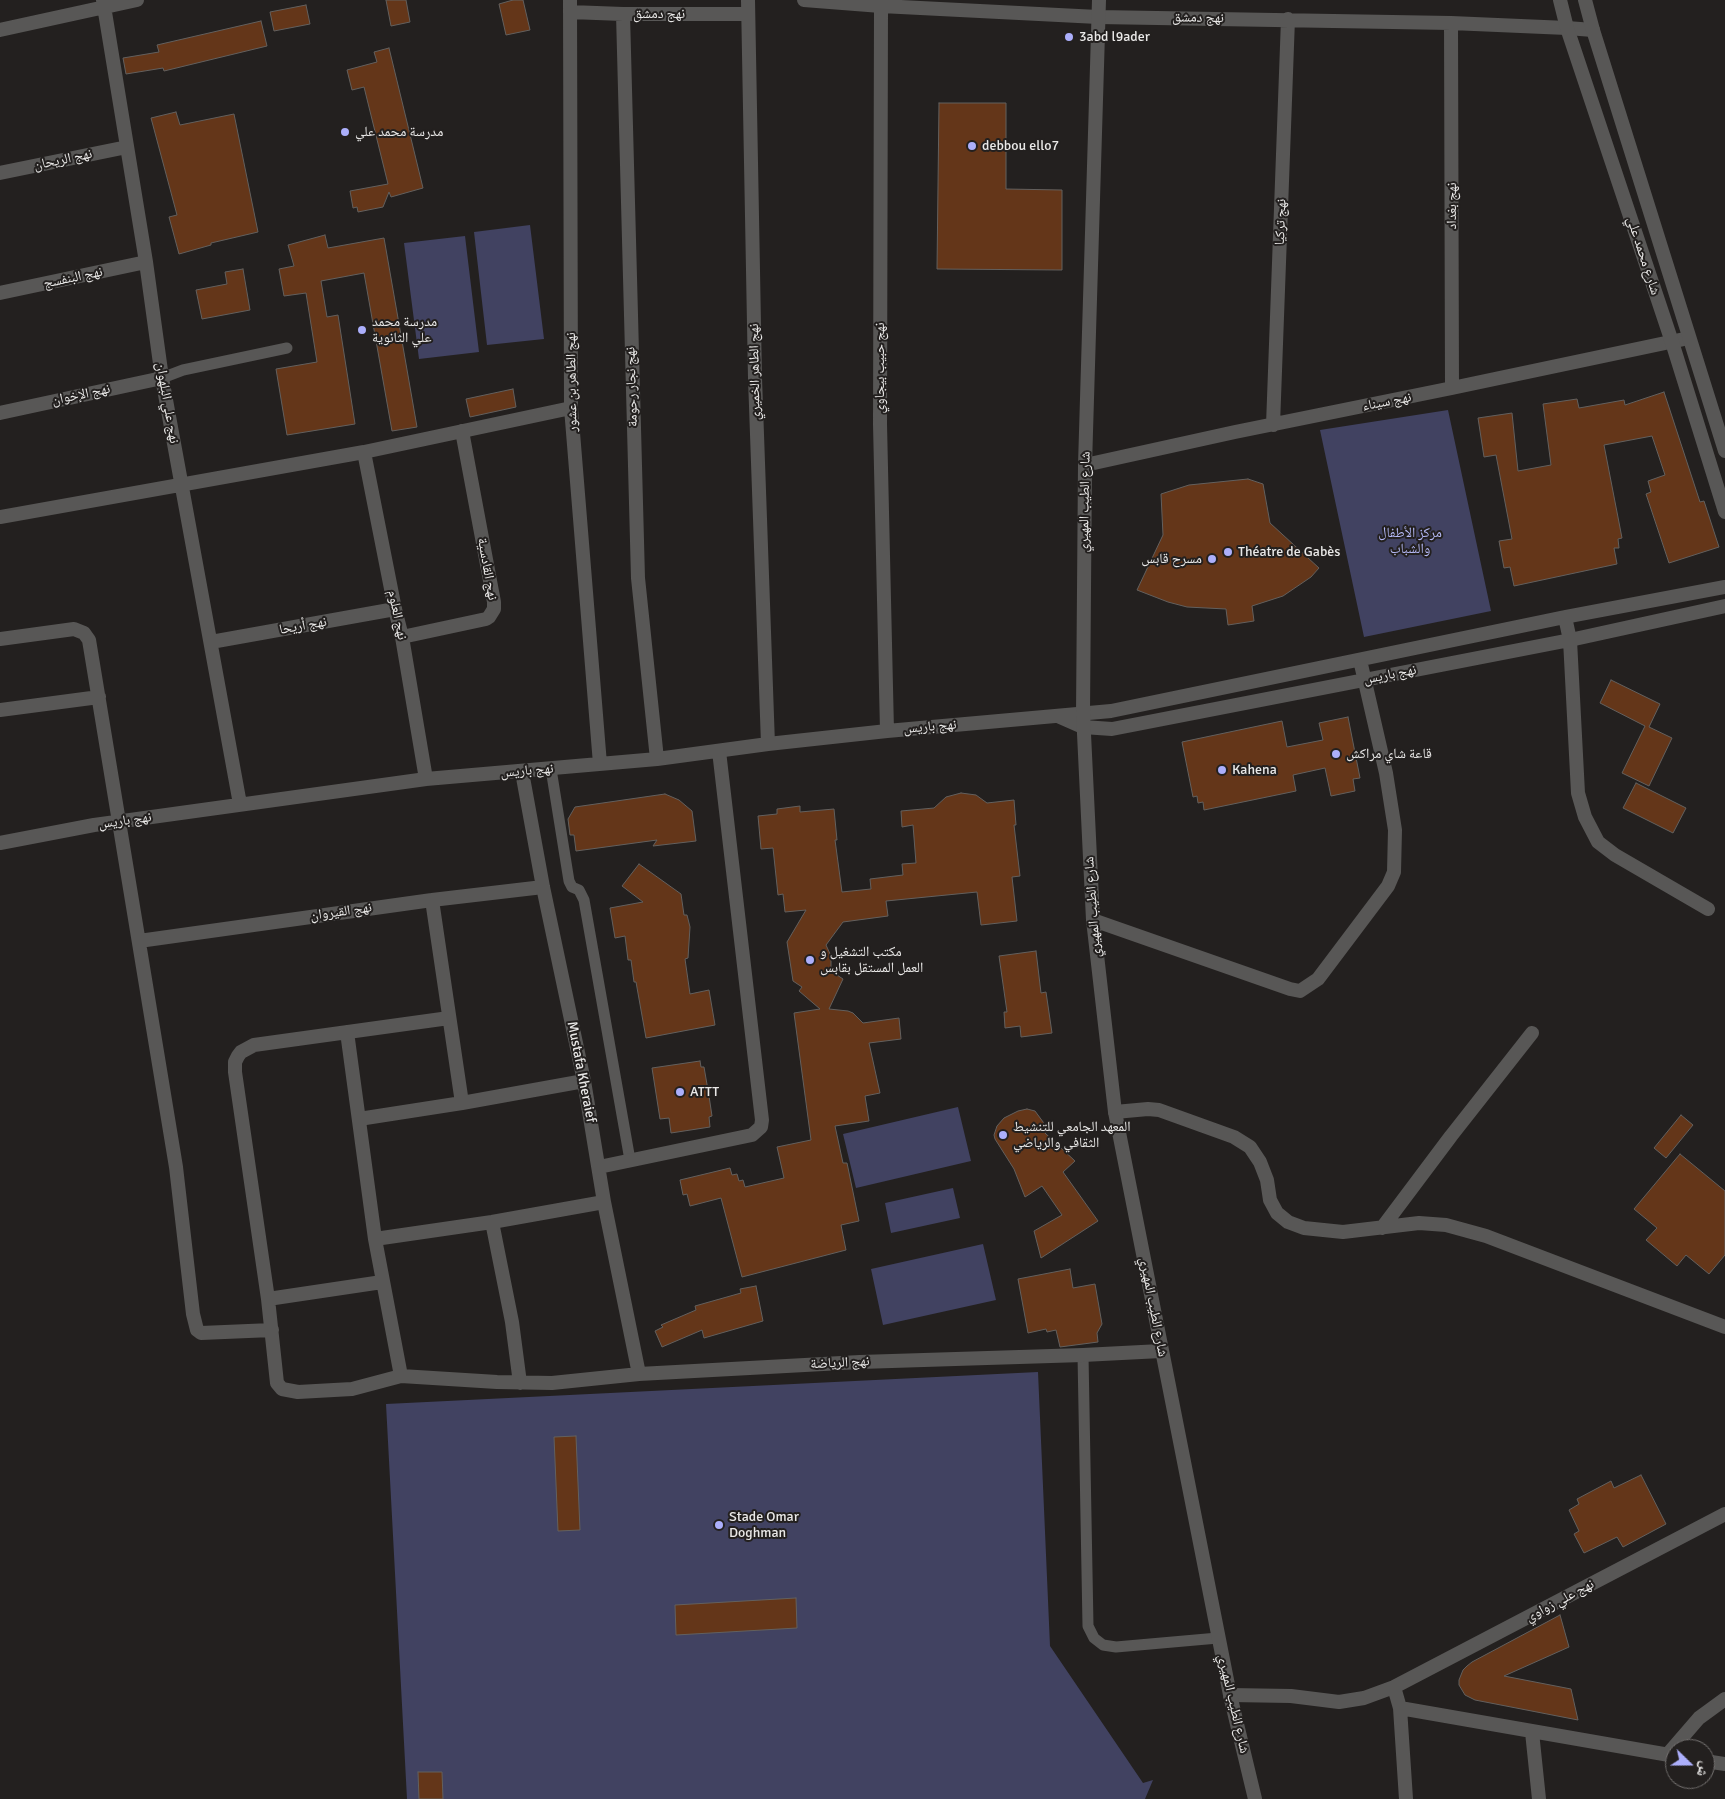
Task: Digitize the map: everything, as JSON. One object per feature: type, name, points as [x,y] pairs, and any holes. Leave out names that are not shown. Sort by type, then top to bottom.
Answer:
[{"type":"street","points":[[0,30],[103,4],[137,0]]},
{"type":"street","name":"نهج دمشق","points":[[804,0],[881,6],[1098,17],[1451,23],[1593,30]]},
{"type":"street","name":"شارع الطيب المهيري","points":[[1099,0],[1086,465],[1083,720],[1093,920],[1107,1056],[1115,1112],[1218,1638],[1255,1799]]},
{"type":"street","name":"شارع محمد علي","points":[[1560,0],[1567,28],[1672,342],[1725,512]]},
{"type":"street","name":"شارع محمد علي","points":[[1585,0],[1725,451]]},
{"type":"street","name":"نهج علي البلهوان","points":[[103,4],[146,262],[162,378],[240,804]]},
{"type":"street","name":"نهج دمشق","points":[[570,6],[623,14],[748,7]]},
{"type":"street","name":"نهج الطاهر بن عشور","points":[[570,6],[571,408],[600,764]]},
{"type":"street","name":"نهج حبيب بيجاوي","points":[[881,6],[880,424],[887,731]]},
{"type":"street","name":"نهج الطاهر الخميري","points":[[748,7],[755,378],[768,744]]},
{"type":"street","name":"نهج نجار رحومة","points":[[623,14],[638,578],[657,759]]},
{"type":"street","name":"نهج تركيا","points":[[1273,425],[1288,20]]},
{"type":"street","name":"نهج بغداد","points":[[1451,23],[1452,388]]},
{"type":"street","name":"نهج الريحان","points":[[0,173],[127,146]]},
{"type":"street","name":"نهج البنفسج","points":[[0,293],[146,262]]},
{"type":"street","name":"نهج سيناء","points":[[1086,465],[1689,338]]},
{"type":"street","name":"نهج الإخوان","points":[[0,413],[162,378]]},
{"type":"street","points":[[0,517],[364,452],[571,408]]},
{"type":"street","name":"نهج القادسية","points":[[402,637],[486,619],[494,609],[462,432]]},
{"type":"street","name":"نهج العلوم","points":[[364,452],[402,637],[426,779]]},
{"type":"street","name":"نهج باريس","points":[[1083,720],[1111,711],[1565,617],[1725,587]]},
{"type":"street","name":"نهج باريس","points":[[0,843],[119,822],[426,779],[657,759],[887,731],[1056,715],[1083,720],[1112,729],[1570,640],[1725,606]]},
{"type":"street","name":"نهج أريحا","points":[[210,642],[395,609]]},
{"type":"street","points":[[1565,617],[1570,640],[1578,793],[1585,817],[1598,842],[1615,855],[1708,909]]},
{"type":"street","points":[[0,639],[74,629],[84,633],[89,640],[176,1167],[193,1314],[197,1330],[201,1333],[272,1330]]},
{"type":"street","points":[[1093,920],[1290,989],[1300,991],[1318,979],[1388,886],[1394,872],[1395,830],[1386,773],[1360,660]]},
{"type":"street","points":[[0,710],[98,697]]},
{"type":"street","points":[[598,1167],[752,1135],[761,1127],[762,1120],[719,751]]},
{"type":"street","name":"Mustafa Kheraief","points":[[522,772],[543,887],[584,1081],[604,1202],[639,1374]]},
{"type":"street","name":"نهج القيروان","points":[[139,941],[432,900],[543,887]]},
{"type":"street","points":[[432,900],[462,1103]]},
{"type":"street","points":[[347,1032],[375,1239],[401,1376],[352,1389],[298,1392],[282,1389],[277,1383],[268,1299],[235,1062],[240,1052],[254,1045],[347,1032],[449,1018]]},
{"type":"street","points":[[1382,1228],[1451,1136],[1532,1034]]},
{"type":"street","points":[[359,1119],[584,1081]]},
{"type":"street","points":[[1115,1112],[1158,1110],[1234,1137],[1250,1147],[1260,1162],[1267,1180],[1270,1200],[1277,1213],[1288,1222],[1304,1228],[1344,1232],[1419,1223],[1446,1225],[1486,1236],[1725,1327]]},
{"type":"street","points":[[375,1239],[492,1222],[604,1202]]},
{"type":"street","points":[[492,1222],[512,1322],[520,1383]]},
{"type":"street","points":[[268,1299],[382,1282]]},
{"type":"street","name":"نهج الرياضة","points":[[401,1376],[444,1380],[552,1383],[639,1374],[860,1362],[1161,1351]]},
{"type":"street","name":"نهج علي زواوي","points":[[1230,1694],[1290,1696],[1339,1702],[1364,1698],[1394,1687],[1725,1514]]},
{"type":"street","points":[[1394,1687],[1400,1708],[1406,1799]]},
{"type":"street","points":[[1683,1739],[1699,1718],[1725,1699]]},
{"type":"street","points":[[1400,1708],[1665,1754]]},
{"type":"street","points":[[1532,1732],[1539,1799]]},
{"type":"lane","points":[[162,378],[183,370],[287,348]]},
{"type":"lane","points":[[551,768],[569,881],[582,894],[584,900],[630,1160]]},
{"type":"lane","points":[[1083,1355],[1088,1626],[1094,1638],[1103,1645],[1116,1647],[1218,1638]]},
{"type":"green space","points":[[530,225],[544,339],[487,345],[474,232]]},
{"type":"green space","points":[[465,236],[479,352],[419,359],[404,243]]},
{"type":"green space","name":"مركز الأطفال والشباب","points":[[1448,410],[1491,611],[1364,637],[1320,430]]},
{"type":"green space","points":[[958,1107],[971,1161],[856,1188],[843,1134]]},
{"type":"green space","points":[[953,1188],[960,1218],[891,1233],[885,1203]]},
{"type":"green space","points":[[983,1244],[996,1300],[883,1325],[871,1269]]},
{"type":"green space","name":"Stade Omar Doghman","points":[[1038,1372],[1050,1646],[1143,1783],[1153,1780],[1145,1799],[407,1799],[386,1404]]},
{"type":"building","points":[[386,0],[406,0],[410,22],[391,26]]},
{"type":"building","points":[[513,0],[523,0],[530,30],[506,35],[499,4]]},
{"type":"building","points":[[306,5],[310,24],[274,31],[270,12]]},
{"type":"building","points":[[261,21],[267,46],[164,71],[163,68],[126,74],[123,58],[159,52],[157,45]]},
{"type":"building","points":[[389,48],[423,188],[391,197],[389,192],[383,207],[358,212],[357,207],[353,208],[350,191],[388,184],[364,87],[352,90],[347,70],[377,62],[374,52]]},
{"type":"building","points":[[939,103],[1006,103],[1006,189],[1062,190],[1062,270],[937,269]]},
{"type":"building","points":[[176,112],[180,125],[234,114],[258,232],[211,243],[211,245],[179,254],[169,217],[177,215],[151,118]]},
{"type":"building","points":[[325,235],[328,248],[384,238],[417,427],[392,431],[364,273],[321,281],[327,317],[338,315],[355,424],[287,435],[276,369],[317,362],[306,293],[284,296],[279,269],[294,266],[288,245]]},
{"type":"building","points":[[243,269],[250,310],[202,319],[196,290],[227,284],[225,272]]},
{"type":"building","points":[[513,389],[516,407],[470,417],[466,399]]},
{"type":"building","points":[[1664,392],[1700,502],[1704,501],[1719,547],[1669,563],[1646,494],[1651,492],[1648,481],[1665,475],[1652,436],[1604,445],[1622,538],[1618,539],[1619,548],[1614,548],[1617,564],[1514,586],[1510,567],[1504,568],[1499,541],[1512,539],[1496,455],[1484,457],[1478,418],[1512,413],[1518,471],[1551,465],[1543,404],[1577,399],[1579,408],[1624,400],[1625,405]]},
{"type":"building","name":"Théatre de Gabès","points":[[1248,479],[1263,484],[1270,523],[1319,568],[1311,577],[1283,596],[1252,606],[1254,621],[1228,625],[1226,609],[1187,607],[1137,590],[1163,535],[1161,494],[1189,485]]},
{"type":"building","points":[[1611,680],[1660,704],[1649,727],[1672,738],[1649,786],[1622,773],[1645,726],[1600,703]]},
{"type":"building","points":[[1348,717],[1360,778],[1353,779],[1355,791],[1331,796],[1325,768],[1293,775],[1296,791],[1204,810],[1203,802],[1198,803],[1197,796],[1193,797],[1182,742],[1282,721],[1287,747],[1323,740],[1319,723]]},
{"type":"building","points":[[1636,783],[1686,808],[1673,833],[1623,808]]},
{"type":"building","points":[[961,793],[976,795],[987,803],[1014,800],[1016,825],[1014,825],[1020,876],[1012,877],[1017,921],[981,925],[977,892],[886,901],[888,916],[843,922],[826,945],[831,956],[831,971],[843,979],[829,1009],[853,1013],[863,1023],[899,1018],[901,1039],[869,1043],[880,1093],[865,1096],[869,1121],[835,1126],[843,1163],[847,1163],[859,1221],[841,1225],[846,1250],[742,1277],[721,1198],[690,1206],[687,1194],[683,1195],[680,1180],[730,1168],[732,1175],[737,1174],[739,1181],[743,1180],[745,1187],[784,1178],[777,1147],[811,1140],[794,1013],[820,1009],[799,991],[802,987],[793,981],[787,942],[806,910],[785,912],[783,894],[778,895],[773,848],[761,849],[758,816],[777,814],[777,809],[800,806],[800,812],[834,809],[837,840],[835,840],[842,892],[871,889],[870,879],[903,875],[902,864],[916,863],[913,825],[902,827],[901,811],[934,808],[946,797]]},
{"type":"building","points":[[665,794],[679,800],[692,811],[696,841],[653,846],[657,840],[576,851],[574,835],[570,835],[568,819],[575,807]]},
{"type":"building","points":[[639,864],[681,894],[684,915],[687,915],[690,927],[688,958],[685,959],[690,994],[709,990],[715,1025],[646,1038],[631,960],[628,960],[625,936],[615,938],[610,908],[643,902],[622,886]]},
{"type":"building","points":[[1036,951],[1041,993],[1046,992],[1052,1033],[1021,1037],[1020,1026],[1005,1028],[1004,1012],[1007,1012],[999,956]]},
{"type":"building","name":"ATTT","points":[[700,1061],[701,1067],[704,1067],[709,1096],[712,1116],[709,1117],[710,1127],[671,1133],[669,1118],[660,1119],[652,1068]]},
{"type":"building","points":[[1027,1109],[1035,1111],[1049,1130],[1045,1133],[1075,1161],[1063,1172],[1098,1221],[1041,1258],[1034,1231],[1062,1215],[1042,1186],[1025,1197],[1014,1169],[994,1135],[997,1126],[1004,1118]]},
{"type":"building","points":[[1681,1115],[1693,1125],[1666,1158],[1654,1148]]},
{"type":"building","points":[[1680,1154],[1725,1191],[1725,1255],[1709,1274],[1686,1255],[1677,1266],[1646,1240],[1657,1228],[1634,1209]]},
{"type":"building","points":[[1070,1269],[1073,1288],[1095,1284],[1102,1324],[1097,1333],[1098,1342],[1060,1347],[1056,1330],[1047,1332],[1046,1329],[1028,1333],[1018,1279]]},
{"type":"building","points":[[756,1286],[763,1321],[704,1338],[702,1330],[662,1347],[655,1331],[663,1327],[661,1325],[696,1310],[695,1306],[741,1293],[740,1289]]},
{"type":"building","points":[[576,1436],[580,1530],[558,1531],[554,1437]]},
{"type":"building","points":[[1641,1475],[1666,1524],[1623,1547],[1617,1537],[1584,1553],[1574,1534],[1579,1531],[1569,1510],[1579,1504],[1577,1499],[1611,1481],[1614,1488]]},
{"type":"building","points":[[796,1598],[797,1628],[676,1635],[675,1605]]},
{"type":"building","points":[[1560,1615],[1569,1647],[1504,1676],[1571,1689],[1578,1720],[1475,1700],[1465,1695],[1459,1685],[1459,1680],[1467,1666]]},
{"type":"building","points":[[418,1772],[442,1772],[443,1799],[419,1799]]},
{"type":"place","name":"3abd l9ader","points":[[1069,37]]},
{"type":"place","name":"مدرسة محمد علي","points":[[345,132]]},
{"type":"place","name":"debbou ello7","points":[[972,146]]},
{"type":"place","name":"مدرسة محمد علي الثانوية","points":[[362,330]]},
{"type":"place","name":"Théatre de Gabès","points":[[1228,552]]},
{"type":"place","name":"مسرح قابس","points":[[1212,559]]},
{"type":"place","name":"قاعة شاي مراكش","points":[[1336,754]]},
{"type":"place","name":"Kahena","points":[[1222,770]]},
{"type":"place","name":"مكتب التشغيل و العمل المستقل بقابس","points":[[810,960]]},
{"type":"place","name":"ATTT","points":[[680,1092]]},
{"type":"place","name":"المعهد الجامعي للتنشيط الثقافي والرياضي","points":[[1003,1135]]},
{"type":"place","name":"Stade Omar Doghman","points":[[719,1525]]}]
